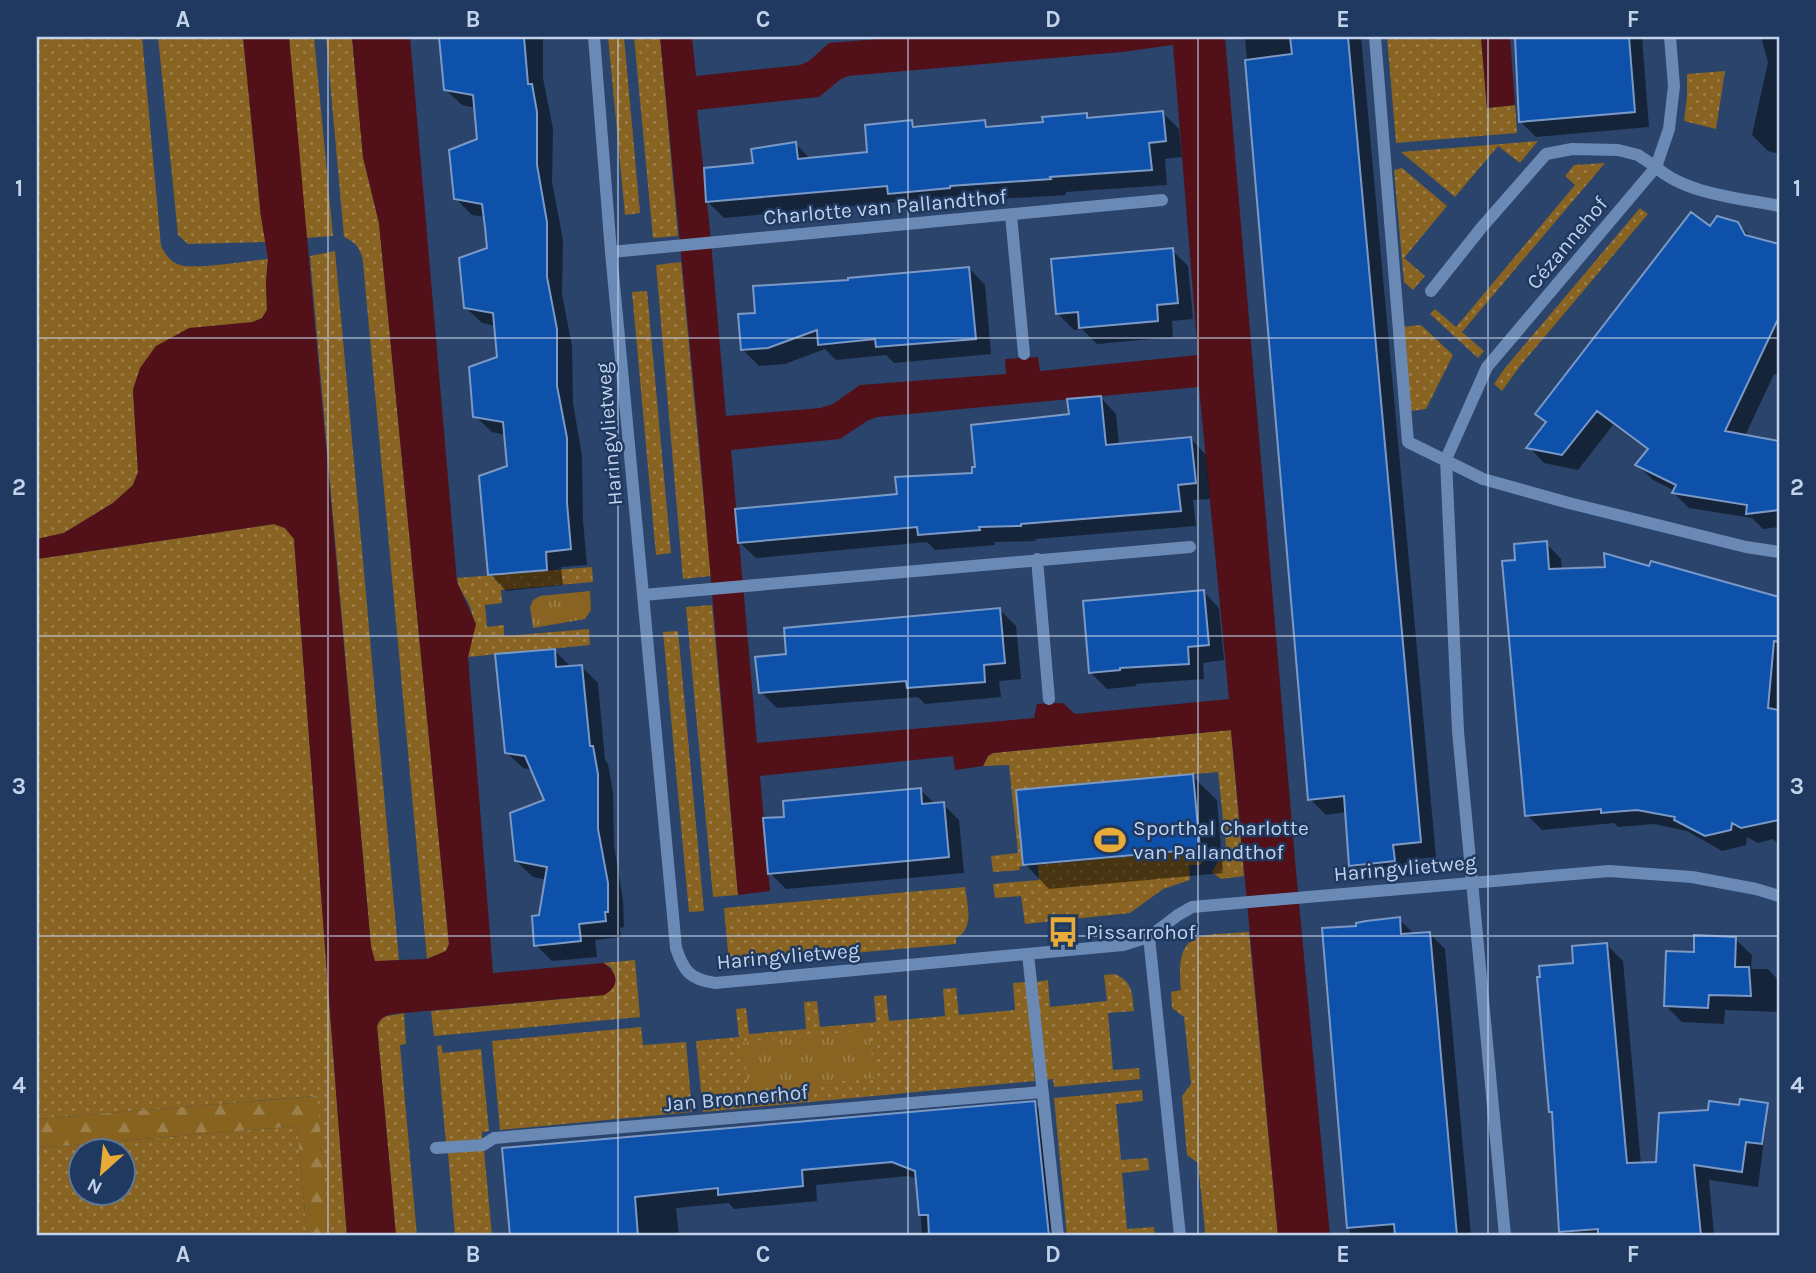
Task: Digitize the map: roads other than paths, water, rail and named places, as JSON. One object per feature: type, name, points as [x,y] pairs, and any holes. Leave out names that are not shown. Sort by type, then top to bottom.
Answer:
[{"type":"street","name":"Haringvlietweg","points":[[594,37],[611,252],[676,948],[686,971],[701,980],[715,982],[1123,945],[1149,937],[1192,907],[1609,871],[1692,877],[1779,896]]},
{"type":"street","points":[[1375,37],[1408,443],[1483,478],[1569,503],[1746,547],[1779,552]]},
{"type":"street","name":"Cézannehof","points":[[1473,882],[1458,731],[1446,459],[1487,368],[1656,167],[1670,129],[1674,86],[1670,37]]},
{"type":"street","points":[[1431,291],[1546,154],[1572,149],[1618,150],[1638,155],[1667,177],[1685,185],[1779,206]]},
{"type":"street","name":"Charlotte van Pallandthof","points":[[611,252],[1162,200]]},
{"type":"street","points":[[1011,215],[1024,354]]},
{"type":"street","points":[[643,595],[1190,547]]},
{"type":"street","points":[[1037,559],[1049,699]]},
{"type":"street","points":[[1473,882],[1505,1236]]},
{"type":"street","points":[[1149,937],[1180,1236]]},
{"type":"street","points":[[1028,954],[1058,1236]]},
{"type":"street","name":"Jan Bronnerhof","points":[[436,1148],[483,1145],[494,1138],[1042,1092]]},
{"type":"place","name":"Sporthal Charlotte van Pallandthof","points":[[1110,840]]},
{"type":"place","name":"Pissarrohof","points":[[1063,932]]}]
